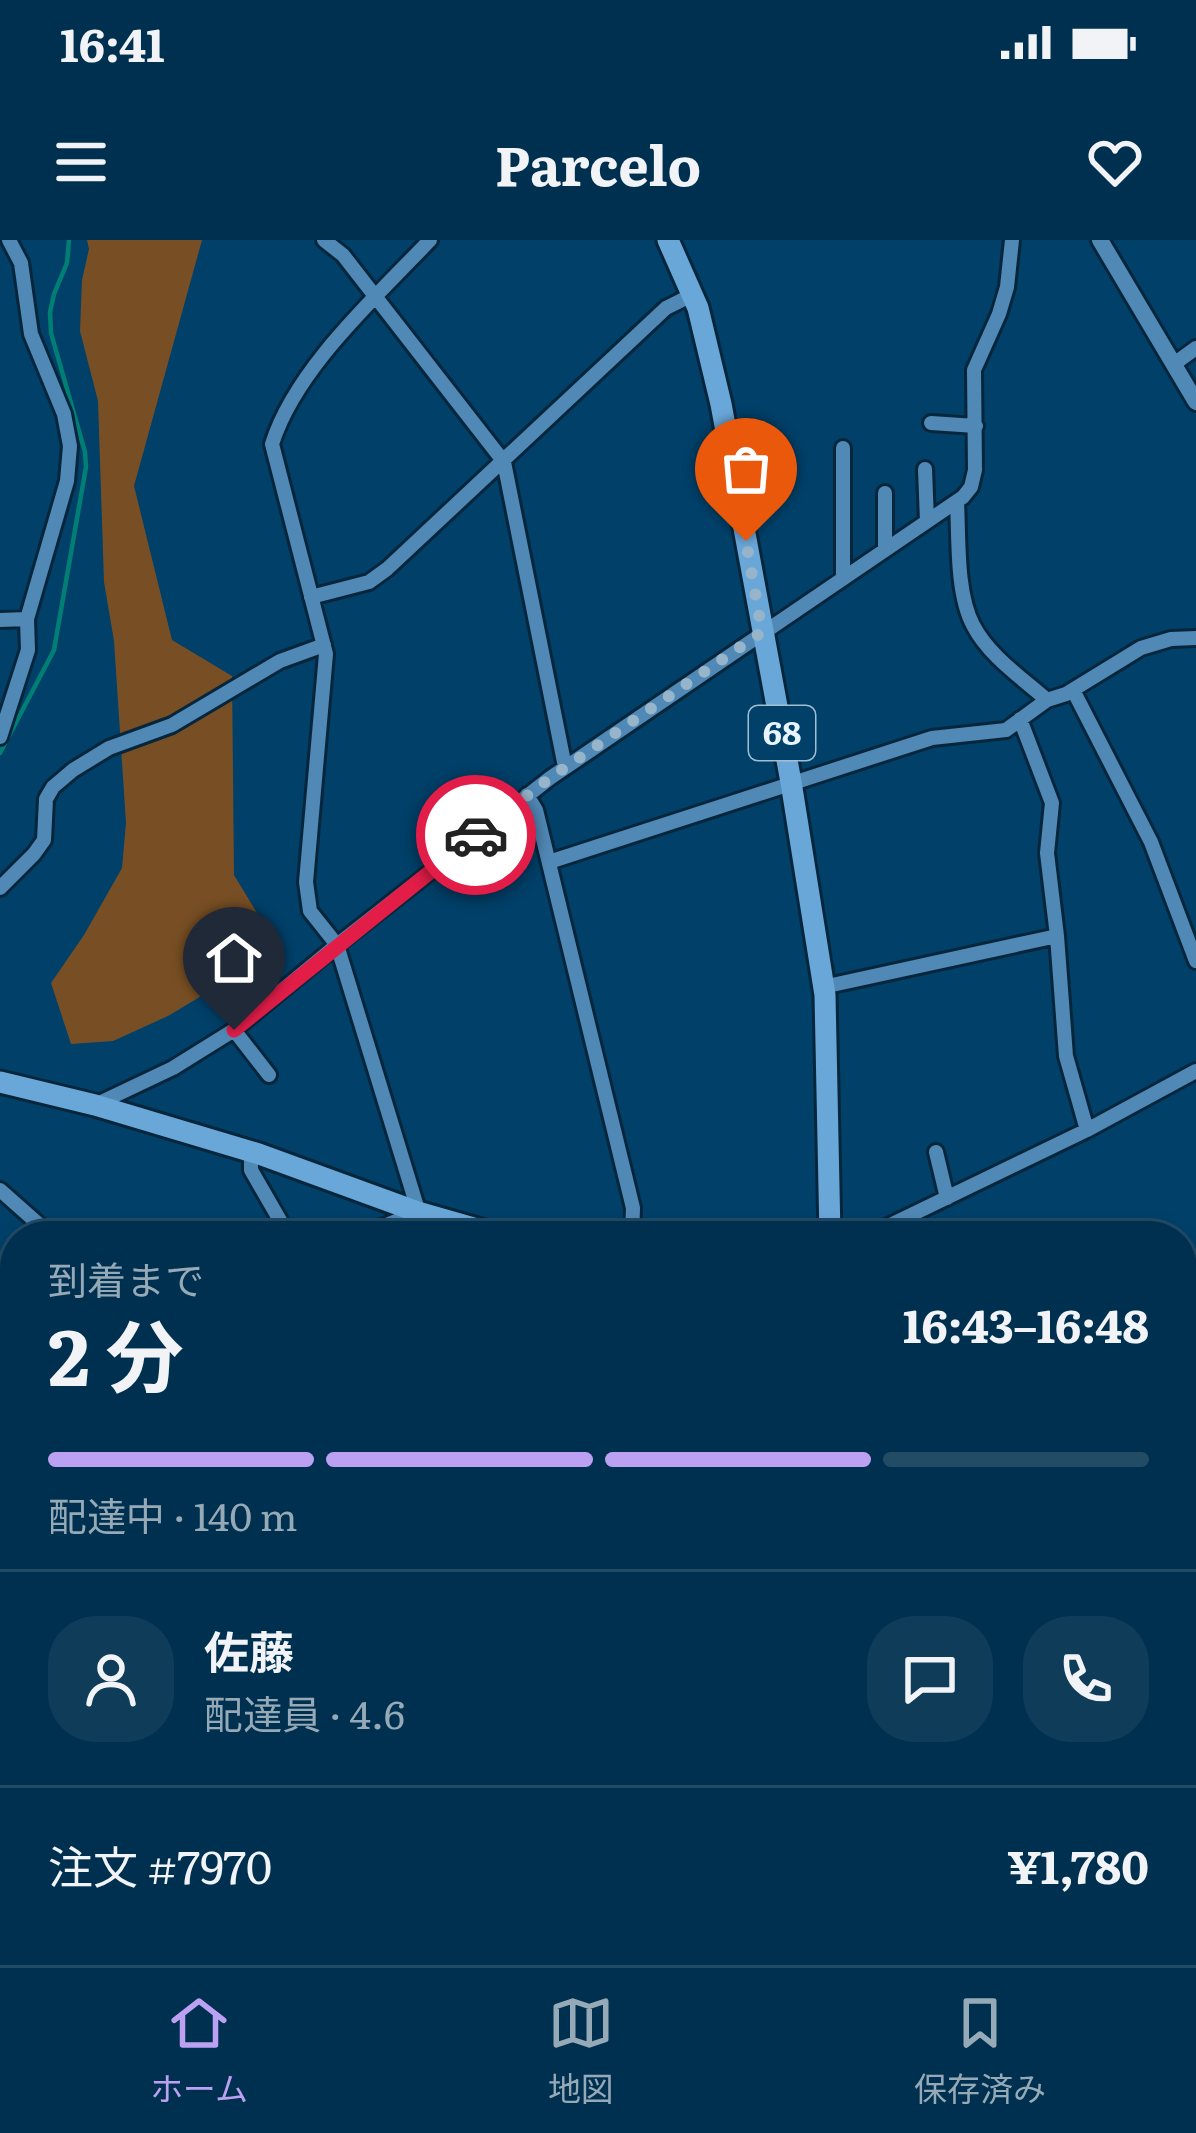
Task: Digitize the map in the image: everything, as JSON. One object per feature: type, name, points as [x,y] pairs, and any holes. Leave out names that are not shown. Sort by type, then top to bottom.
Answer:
[{"type":"main road","name":"68","points":[[668,240],[692,295],[721,404],[791,782],[824,987],[832,1221]]},
{"type":"main road","points":[[0,1082],[251,1151],[450,1221]]},
{"type":"street","points":[[0,736],[28,650],[27,619],[67,481],[70,446],[64,414],[31,334],[21,263],[9,240]]},
{"type":"street","points":[[324,240],[343,255],[504,462],[565,767]]},
{"type":"street","points":[[421,1221],[337,945],[310,911],[307,882],[326,654],[272,444],[296,392],[344,330],[430,240]]},
{"type":"street","points":[[94,1105],[173,1067],[234,1030],[565,767],[957,502],[971,487],[975,470],[974,370],[999,314],[1012,240]]},
{"type":"street","points":[[1100,240],[1196,402]]},
{"type":"street","points":[[311,597],[369,582],[408,551],[666,308],[692,295]]},
{"type":"street","points":[[1174,364],[1196,348]]},
{"type":"street","points":[[931,423],[976,426]]},
{"type":"street","points":[[843,448],[843,577]]},
{"type":"street","points":[[925,469],[927,521]]},
{"type":"street","points":[[884,493],[885,549]]},
{"type":"street","points":[[957,502],[964,602],[973,625],[989,648],[1047,700]]},
{"type":"street","points":[[0,620],[27,619]]},
{"type":"street","points":[[549,862],[932,738],[1006,730],[1047,700],[1073,690],[1141,648],[1196,638]]},
{"type":"street","points":[[0,888],[44,840],[46,799],[73,770],[109,748],[172,725],[280,662],[324,644]]},
{"type":"street","points":[[1073,690],[1150,842],[1196,961]]},
{"type":"street","points":[[1020,719],[1052,803],[1047,853],[1066,1056],[1087,1130]]},
{"type":"street","points":[[527,795],[536,810],[549,862],[633,1221]]},
{"type":"street","points":[[824,987],[1057,936]]},
{"type":"street","points":[[234,1030],[269,1075]]},
{"type":"street","points":[[899,1221],[1087,1130],[1196,1071]]},
{"type":"street","points":[[251,1151],[251,1170],[280,1221]]},
{"type":"street","points":[[936,1152],[946,1198]]},
{"type":"street","points":[[0,1190],[35,1221]]},
{"type":"street","points":[[396,1221],[418,1212]]},
{"type":"shaded area","points":[[87,240],[202,240],[134,486],[172,640],[232,676],[234,875],[271,936],[253,965],[168,1016],[113,1041],[71,1044],[51,983],[122,868],[126,823],[114,641],[104,582],[98,401],[80,331]]},
{"type":"waterway","points":[[0,753],[54,650],[86,467],[51,333],[50,312],[67,263],[69,240]]},
{"type":"way so far","points":[[476,835],[550,778],[762,632],[746,541]]},
{"type":"route","points":[[234,1030],[476,835]]}]
